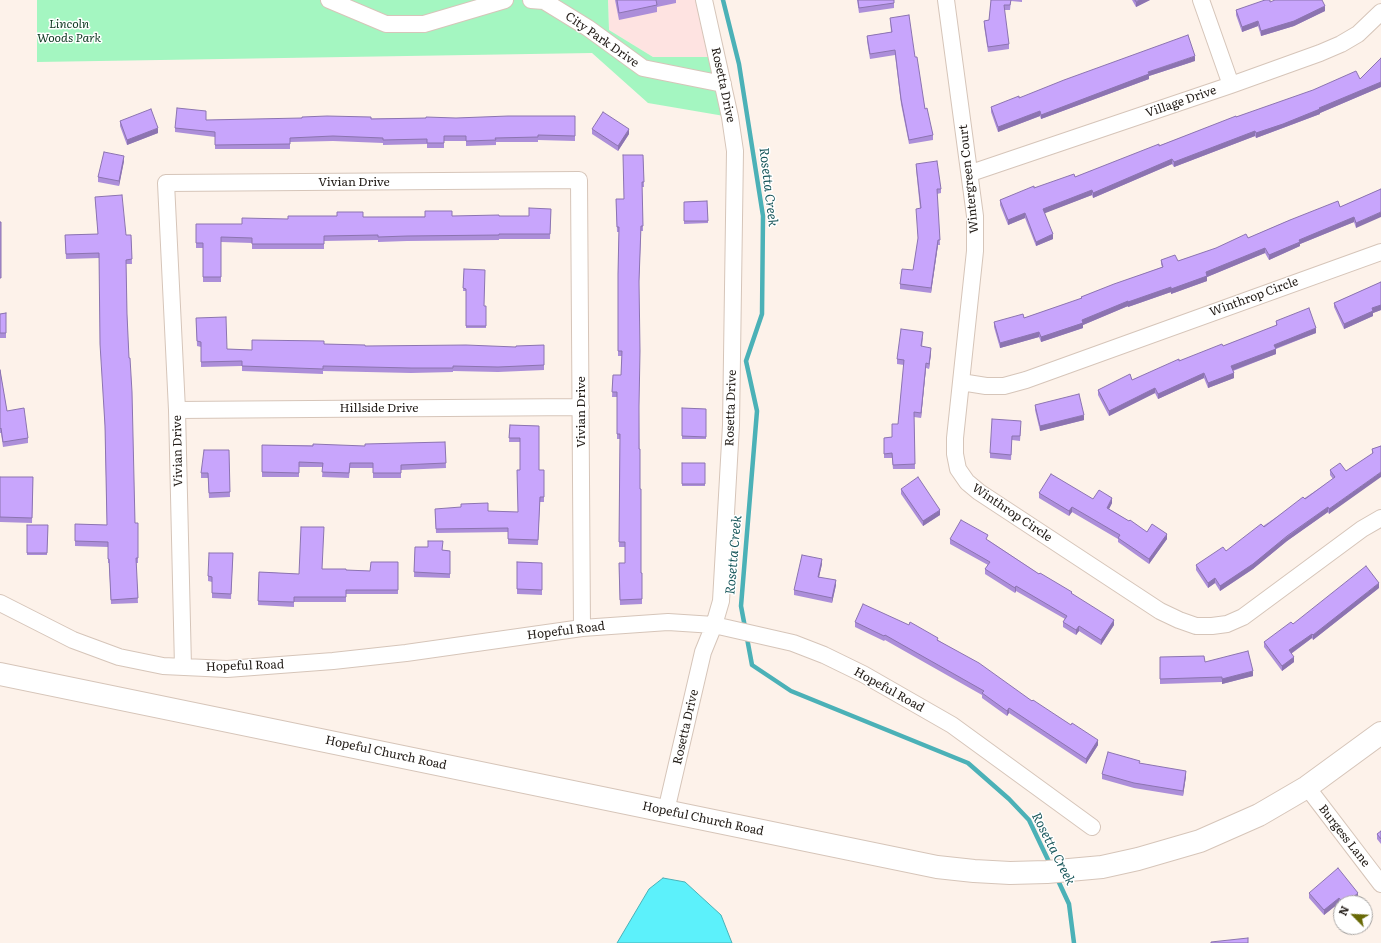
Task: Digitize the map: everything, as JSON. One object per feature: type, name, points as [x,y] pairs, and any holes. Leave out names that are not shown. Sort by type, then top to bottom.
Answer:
[{"type":"main road","name":"Hopeful Church Road","points":[[0,674],[937,867],[974,871],[1024,873],[1053,872],[1102,867],[1138,859],[1200,841],[1259,815],[1307,788],[1381,733]]},
{"type":"street","points":[[329,0],[386,24],[424,24],[505,0]]},
{"type":"street","name":"City Park Drive","points":[[531,0],[544,1],[588,28],[643,68],[722,84]]},
{"type":"street","name":"Rosetta Drive","points":[[666,811],[703,652],[714,625],[721,601],[732,409],[735,151],[730,117],[704,0]]},
{"type":"street","name":"Wintergreen Court","points":[[946,0],[975,216],[975,252],[961,382]]},
{"type":"street","points":[[1200,0],[1231,85]]},
{"type":"street","name":"Village Drive","points":[[970,173],[1231,85],[1320,53],[1341,44],[1358,34],[1381,12]]},
{"type":"street","name":"Vivian Drive","points":[[183,667],[177,410],[166,183],[579,180],[582,628]]},
{"type":"street","name":"Winthrop Circle","points":[[1381,252],[1026,380],[1004,386],[986,386],[961,382],[955,454],[958,469],[967,482],[979,492],[1160,611],[1196,626],[1227,624],[1243,617],[1362,529],[1381,518]]},
{"type":"street","name":"Hillside Drive","points":[[177,410],[581,407]]},
{"type":"street","name":"Hopeful Road","points":[[0,603],[73,640],[96,649],[141,662],[163,666],[227,669],[333,661],[406,653],[582,628],[668,622],[714,625],[793,643],[824,655],[863,674],[945,721],[1006,763],[1092,827]]},
{"type":"street","name":"Burgess Lane","points":[[1307,788],[1381,884]]},
{"type":"shaded area","points":[[608,0],[704,0],[717,57],[653,57],[609,30]]},
{"type":"green space","name":"Lincoln Woods Park","points":[[37,0],[608,0],[609,30],[653,57],[717,57],[730,117],[648,103],[592,53],[37,62]]},
{"type":"water","points":[[663,878],[685,882],[721,915],[732,943],[617,943],[649,889]]},
{"type":"building","points":[[617,0],[656,0],[657,5],[619,13]]},
{"type":"building","points":[[858,0],[894,0],[894,3],[859,8]]},
{"type":"building","points":[[991,0],[1011,0],[1010,5],[1004,5],[1009,44],[988,47],[984,21],[989,20]]},
{"type":"building","points":[[1265,0],[1270,0],[1270,2],[1275,0],[1322,0],[1325,6],[1294,21],[1261,31],[1258,21],[1242,27],[1236,10]]},
{"type":"building","points":[[909,15],[925,109],[927,108],[933,135],[909,140],[901,99],[895,50],[870,54],[867,36],[892,32],[890,18]]},
{"type":"building","points":[[1188,35],[1195,56],[1148,72],[1149,74],[1041,115],[1040,111],[998,127],[991,107]]},
{"type":"building","points":[[1381,58],[1381,82],[1283,124],[1256,133],[1255,131],[1174,162],[1172,159],[1093,193],[1092,190],[1043,209],[1053,234],[1036,242],[1025,213],[1008,220],[1000,200],[1034,186],[1034,188],[1074,174],[1075,177],[1159,144],[1159,146],[1236,116],[1313,90],[1356,71],[1360,79]]},
{"type":"building","points":[[177,108],[206,111],[206,120],[327,116],[371,117],[371,119],[575,116],[575,136],[538,135],[538,137],[495,138],[496,140],[466,141],[466,136],[444,136],[444,143],[427,143],[427,139],[383,140],[383,138],[333,136],[290,138],[290,144],[215,145],[215,132],[175,128]]},
{"type":"building","points":[[151,109],[158,128],[127,140],[120,121]]},
{"type":"building","points":[[603,112],[629,129],[618,146],[592,129]]},
{"type":"building","points":[[104,152],[124,156],[119,181],[98,177]]},
{"type":"building","points":[[623,155],[643,155],[643,226],[641,226],[639,281],[639,449],[642,599],[620,600],[619,563],[625,563],[625,542],[619,542],[620,434],[617,434],[617,392],[612,392],[613,375],[621,375],[622,351],[618,351],[619,227],[617,227],[616,199],[624,199]]},
{"type":"building","points":[[937,161],[941,189],[937,189],[940,240],[938,240],[931,288],[900,284],[902,269],[913,270],[918,238],[916,209],[921,208],[916,164]]},
{"type":"building","points":[[1381,189],[1381,212],[1356,223],[1354,217],[1299,240],[1300,242],[1269,255],[1265,248],[1206,272],[1207,276],[1171,289],[1171,287],[1128,301],[1082,320],[1083,323],[1041,337],[1039,332],[1000,343],[994,322],[1023,314],[1024,318],[1082,298],[1081,297],[1114,284],[1163,267],[1161,260],[1175,255],[1178,261],[1216,248],[1246,234],[1248,238],[1338,201],[1340,207]]},
{"type":"building","points":[[122,195],[126,235],[131,235],[132,259],[126,260],[129,358],[132,392],[135,523],[138,523],[138,558],[136,558],[138,598],[111,600],[108,542],[75,541],[75,524],[107,525],[105,426],[100,344],[99,253],[66,254],[65,235],[98,234],[95,197]]},
{"type":"building","points":[[707,201],[708,221],[684,221],[684,202]]},
{"type":"building","points":[[529,208],[551,209],[550,234],[378,237],[378,235],[324,236],[324,244],[252,244],[252,238],[221,237],[221,277],[203,277],[203,243],[196,243],[196,224],[242,224],[242,218],[288,219],[288,216],[337,216],[337,212],[363,212],[363,217],[425,217],[425,211],[452,211],[452,216],[529,216]]},
{"type":"building","points":[[1,222],[1,278],[0,278]]},
{"type":"building","points":[[464,269],[485,270],[484,306],[486,306],[486,326],[466,326],[466,289],[463,288]]},
{"type":"building","points":[[1381,282],[1381,305],[1372,308],[1373,311],[1344,324],[1334,303]]},
{"type":"building","points":[[1309,308],[1316,328],[1274,345],[1276,349],[1231,366],[1234,373],[1208,383],[1204,373],[1158,394],[1155,388],[1109,411],[1098,390],[1130,374],[1132,380],[1179,359],[1179,361],[1222,344],[1223,346],[1277,325],[1276,321]]},
{"type":"building","points":[[6,313],[6,333],[0,333],[0,314]]},
{"type":"building","points":[[226,317],[227,349],[252,350],[252,340],[324,341],[324,344],[365,346],[466,345],[516,347],[544,345],[544,365],[498,367],[453,366],[453,368],[323,366],[323,369],[242,366],[242,361],[201,362],[201,342],[197,341],[196,318]]},
{"type":"building","points":[[901,329],[923,332],[921,346],[931,348],[929,364],[926,363],[921,413],[914,412],[915,464],[893,465],[892,453],[884,454],[884,438],[892,437],[892,424],[898,424],[904,360],[897,359]]},
{"type":"building","points":[[0,370],[7,411],[24,408],[28,438],[3,442],[1,428],[0,429]]},
{"type":"building","points":[[1079,394],[1084,415],[1040,426],[1035,405]]},
{"type":"building","points":[[682,408],[706,409],[706,437],[682,436]]},
{"type":"building","points":[[992,419],[1021,421],[1020,436],[1012,436],[1011,455],[990,453]]},
{"type":"building","points":[[510,425],[539,426],[539,470],[544,470],[544,497],[540,497],[538,540],[508,539],[508,528],[436,529],[435,509],[461,507],[461,504],[488,503],[488,511],[518,512],[517,470],[520,470],[520,438],[509,438]]},
{"type":"building","points":[[445,442],[446,463],[401,465],[401,473],[373,473],[373,463],[350,463],[349,473],[322,472],[323,463],[299,462],[299,473],[262,472],[262,445],[313,446],[313,444],[365,446],[365,444]]},
{"type":"building","points":[[1381,446],[1381,472],[1329,509],[1328,507],[1287,536],[1253,564],[1220,586],[1215,578],[1208,583],[1196,565],[1223,547],[1226,551],[1261,524],[1264,527],[1303,497],[1305,499],[1335,477],[1330,470],[1340,463],[1346,471],[1373,453],[1372,449]]},
{"type":"building","points":[[204,450],[229,450],[230,492],[209,493],[208,473],[201,473]]},
{"type":"building","points":[[682,463],[705,463],[705,484],[682,484]]},
{"type":"building","points":[[1051,474],[1093,499],[1099,490],[1112,498],[1107,508],[1129,521],[1130,520],[1147,532],[1152,524],[1167,534],[1149,559],[1118,538],[1120,535],[1072,507],[1069,511],[1039,493]]},
{"type":"building","points":[[0,477],[33,477],[32,518],[0,517]]},
{"type":"building","points":[[918,477],[940,510],[923,521],[901,489]]},
{"type":"building","points":[[961,520],[988,535],[986,539],[1039,574],[1040,573],[1072,592],[1071,593],[1114,620],[1101,640],[1079,626],[1076,630],[1063,622],[1067,616],[1016,586],[1015,588],[985,569],[990,562],[950,539]]},
{"type":"building","points":[[27,525],[48,525],[47,553],[27,553]]},
{"type":"building","points":[[301,527],[324,527],[322,569],[370,571],[371,562],[398,562],[398,590],[346,590],[346,597],[294,597],[294,602],[258,601],[259,572],[299,574]]},
{"type":"building","points":[[428,541],[443,541],[442,550],[450,551],[450,574],[414,572],[415,547],[428,547]]},
{"type":"building","points":[[209,553],[233,553],[231,594],[212,593],[212,577],[208,576]]},
{"type":"building","points":[[802,555],[822,559],[818,577],[836,580],[832,598],[794,590]]},
{"type":"building","points":[[517,562],[542,563],[542,590],[517,589]]},
{"type":"building","points":[[1366,566],[1379,583],[1313,635],[1312,634],[1289,650],[1294,657],[1282,666],[1264,642],[1291,622],[1293,624]]},
{"type":"building","points":[[863,604],[909,625],[910,622],[938,638],[937,640],[979,663],[1032,701],[1033,700],[1071,725],[1072,723],[1098,740],[1086,759],[1009,708],[1007,711],[982,693],[984,691],[885,635],[884,636],[855,622]]},
{"type":"building","points":[[1248,651],[1253,671],[1222,679],[1222,677],[1160,679],[1160,657],[1204,656],[1205,662]]},
{"type":"building","points":[[1108,752],[1140,761],[1139,763],[1186,771],[1183,791],[1134,783],[1102,774]]},
{"type":"building","points":[[1381,831],[1381,839],[1377,834]]},
{"type":"building","points":[[1338,868],[1358,893],[1356,895],[1333,895],[1333,903],[1324,910],[1309,893]]},
{"type":"building","points":[[1248,938],[1248,943],[1211,943],[1211,942]]},
{"type":"waterway","name":"Rosetta Creek","points":[[723,0],[739,64],[763,216],[762,314],[746,361],[757,411],[741,606],[752,665],[791,691],[968,763],[1009,799],[1029,820],[1051,866]]},
{"type":"waterway","name":"Rosetta Creek","points":[[1056,876],[1069,904],[1074,943]]}]
